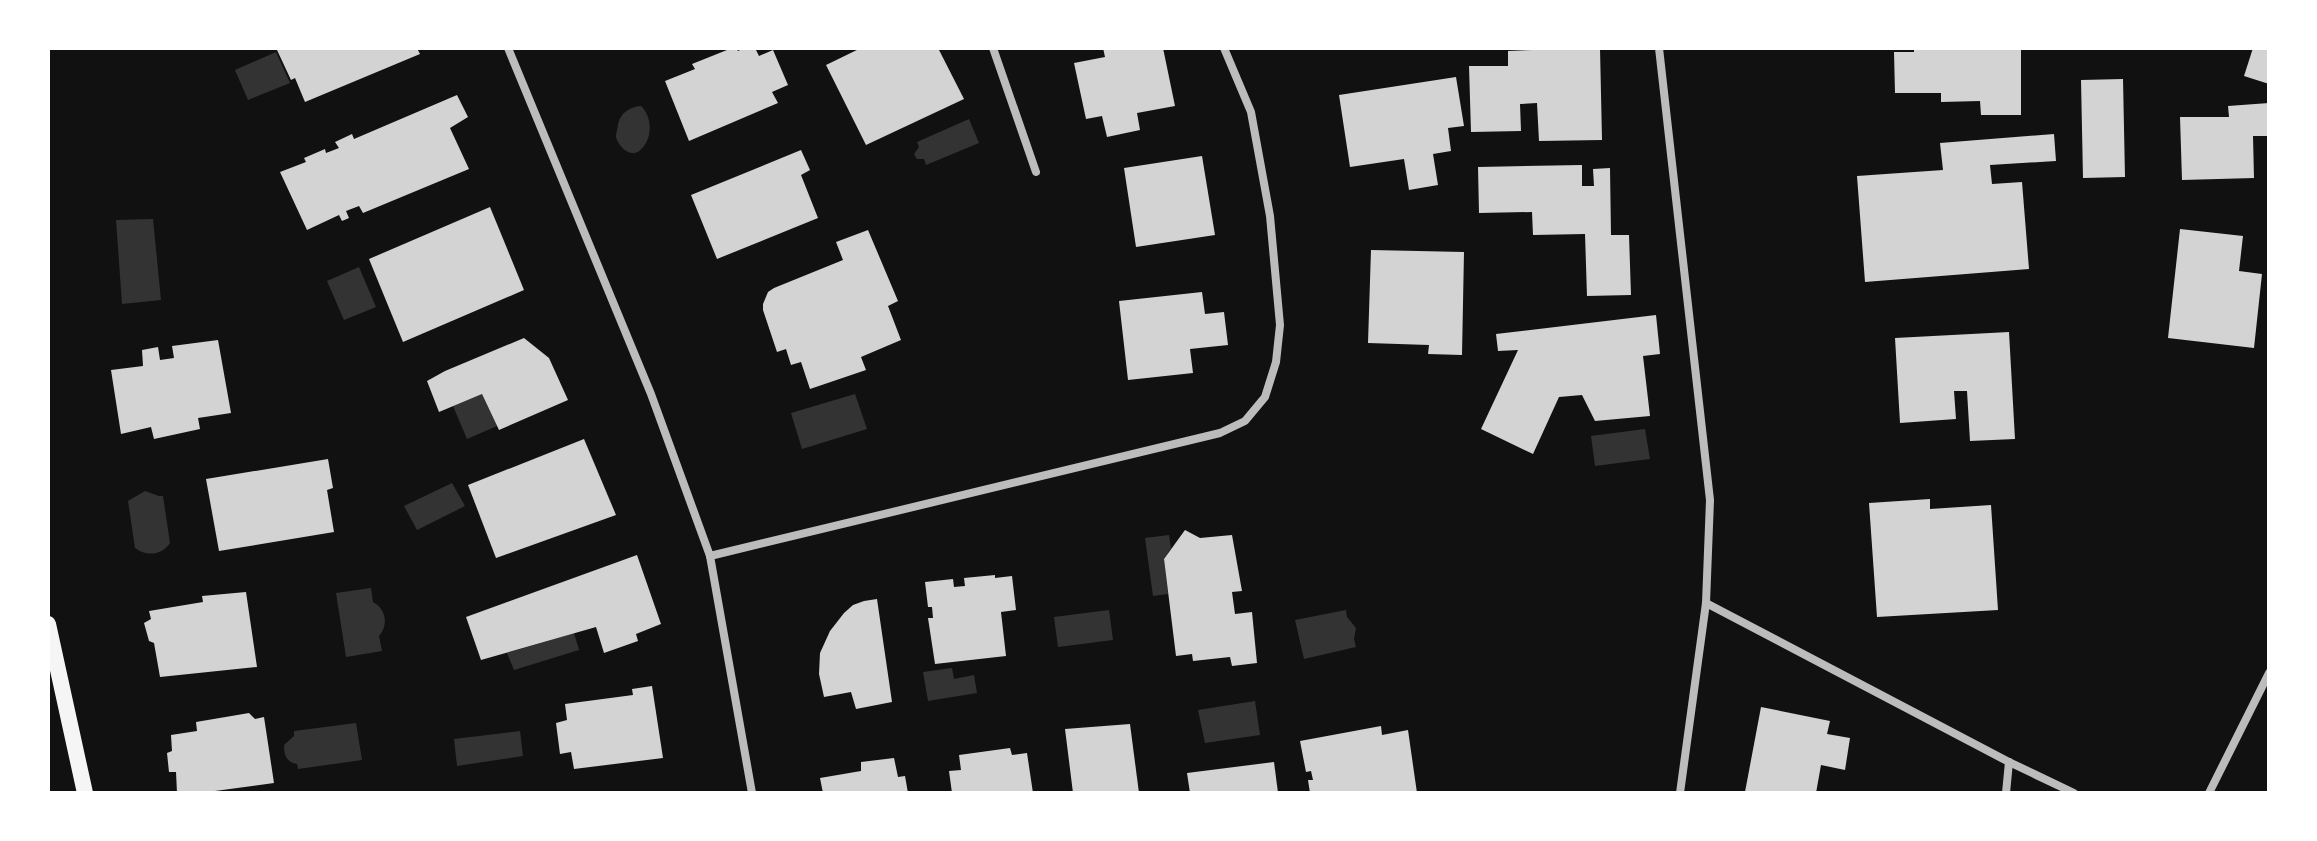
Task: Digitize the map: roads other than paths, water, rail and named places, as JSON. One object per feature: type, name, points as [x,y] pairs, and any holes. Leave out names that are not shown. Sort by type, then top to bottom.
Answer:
[{"type":"main road","points":[[48,624],[85,793]]},
{"type":"street","points":[[508,48],[651,394],[710,556],[752,793]]},
{"type":"street","points":[[993,48],[1036,172]]},
{"type":"street","points":[[710,556],[1220,433],[1245,421],[1265,397],[1276,362],[1280,325],[1270,216],[1251,112],[1224,48]]},
{"type":"street","points":[[1659,48],[1710,500],[1706,603],[1680,793]]},
{"type":"street","points":[[1706,603],[2074,793]]},
{"type":"street","points":[[2209,793],[2269,673]]},
{"type":"street","points":[[2006,793],[2009,762]]}]
